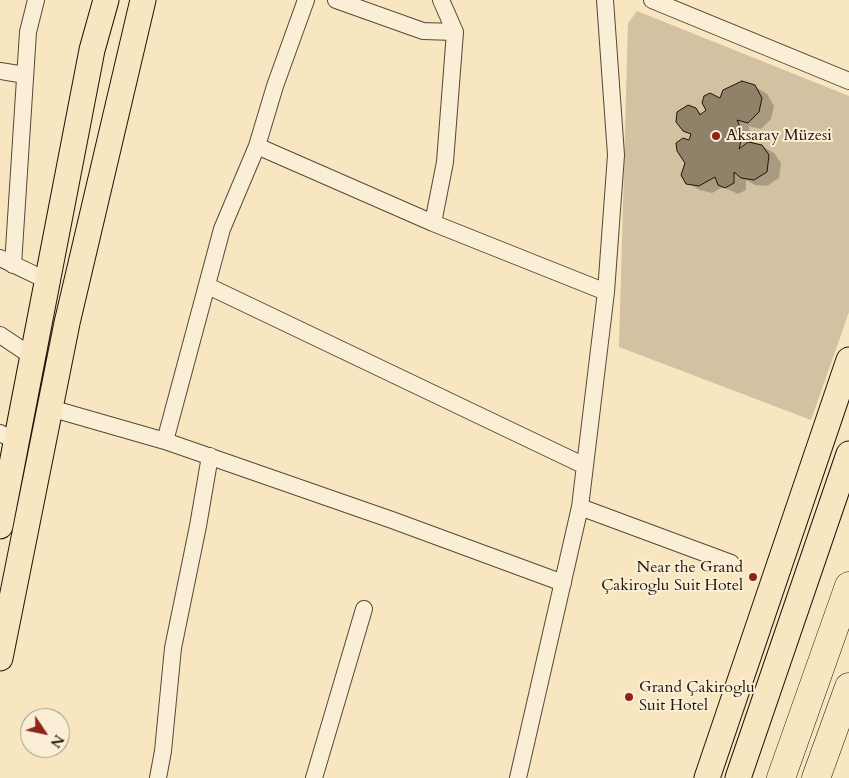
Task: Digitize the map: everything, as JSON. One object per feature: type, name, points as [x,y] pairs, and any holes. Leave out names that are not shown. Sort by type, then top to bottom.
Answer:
[{"type":"highway","points":[[781,778],[849,586]]},
{"type":"highway","points":[[816,778],[849,687]]},
{"type":"main road","points":[[0,526],[8,438],[33,357],[92,50],[106,0]]},
{"type":"main road","points":[[0,658],[67,323],[143,0]]},
{"type":"main road","points":[[707,778],[849,360]]},
{"type":"main road","points":[[738,778],[849,454]]},
{"type":"street","points":[[36,0],[28,32],[7,262],[48,281]]},
{"type":"street","points":[[165,441],[222,229],[257,146],[275,86],[306,0]]},
{"type":"street","points":[[336,0],[423,30],[455,32]]},
{"type":"street","points":[[433,223],[445,162],[455,32],[441,0]]},
{"type":"street","points":[[518,778],[580,506],[606,292],[616,156],[605,0]]},
{"type":"street","points":[[652,0],[849,82]]},
{"type":"street","points":[[0,71],[25,75]]},
{"type":"street","points":[[257,146],[433,223],[606,292]]},
{"type":"street","points":[[208,286],[585,466]]},
{"type":"street","points":[[0,335],[33,357]]},
{"type":"street","points":[[50,408],[210,456],[563,583]]},
{"type":"street","points":[[158,778],[163,751],[173,648],[210,456]]},
{"type":"street","points":[[580,506],[731,563]]},
{"type":"street","points":[[314,778],[364,609]]},
{"type":"shaded area","points":[[637,11],[849,96],[849,312],[811,420],[619,347],[628,23]]},
{"type":"building","name":"Aksaray Müzesi","points":[[742,81],[755,85],[762,98],[759,112],[748,123],[737,120],[743,133],[739,149],[748,142],[762,145],[769,155],[767,172],[754,180],[741,178],[734,172],[734,183],[725,188],[718,185],[715,177],[699,186],[686,184],[681,175],[685,163],[677,151],[676,143],[683,138],[689,140],[691,134],[683,131],[676,122],[677,112],[688,105],[696,108],[700,115],[706,110],[702,103],[704,96],[710,93],[720,98],[723,90]]},
{"type":"place","name":"Aksaray Müzesi","points":[[716,136]]},
{"type":"place","name":"Near the Grand Çakiroglu Suit Hotel","points":[[753,577]]},
{"type":"place","name":"Grand Çakiroglu Suit Hotel","points":[[629,697]]}]
